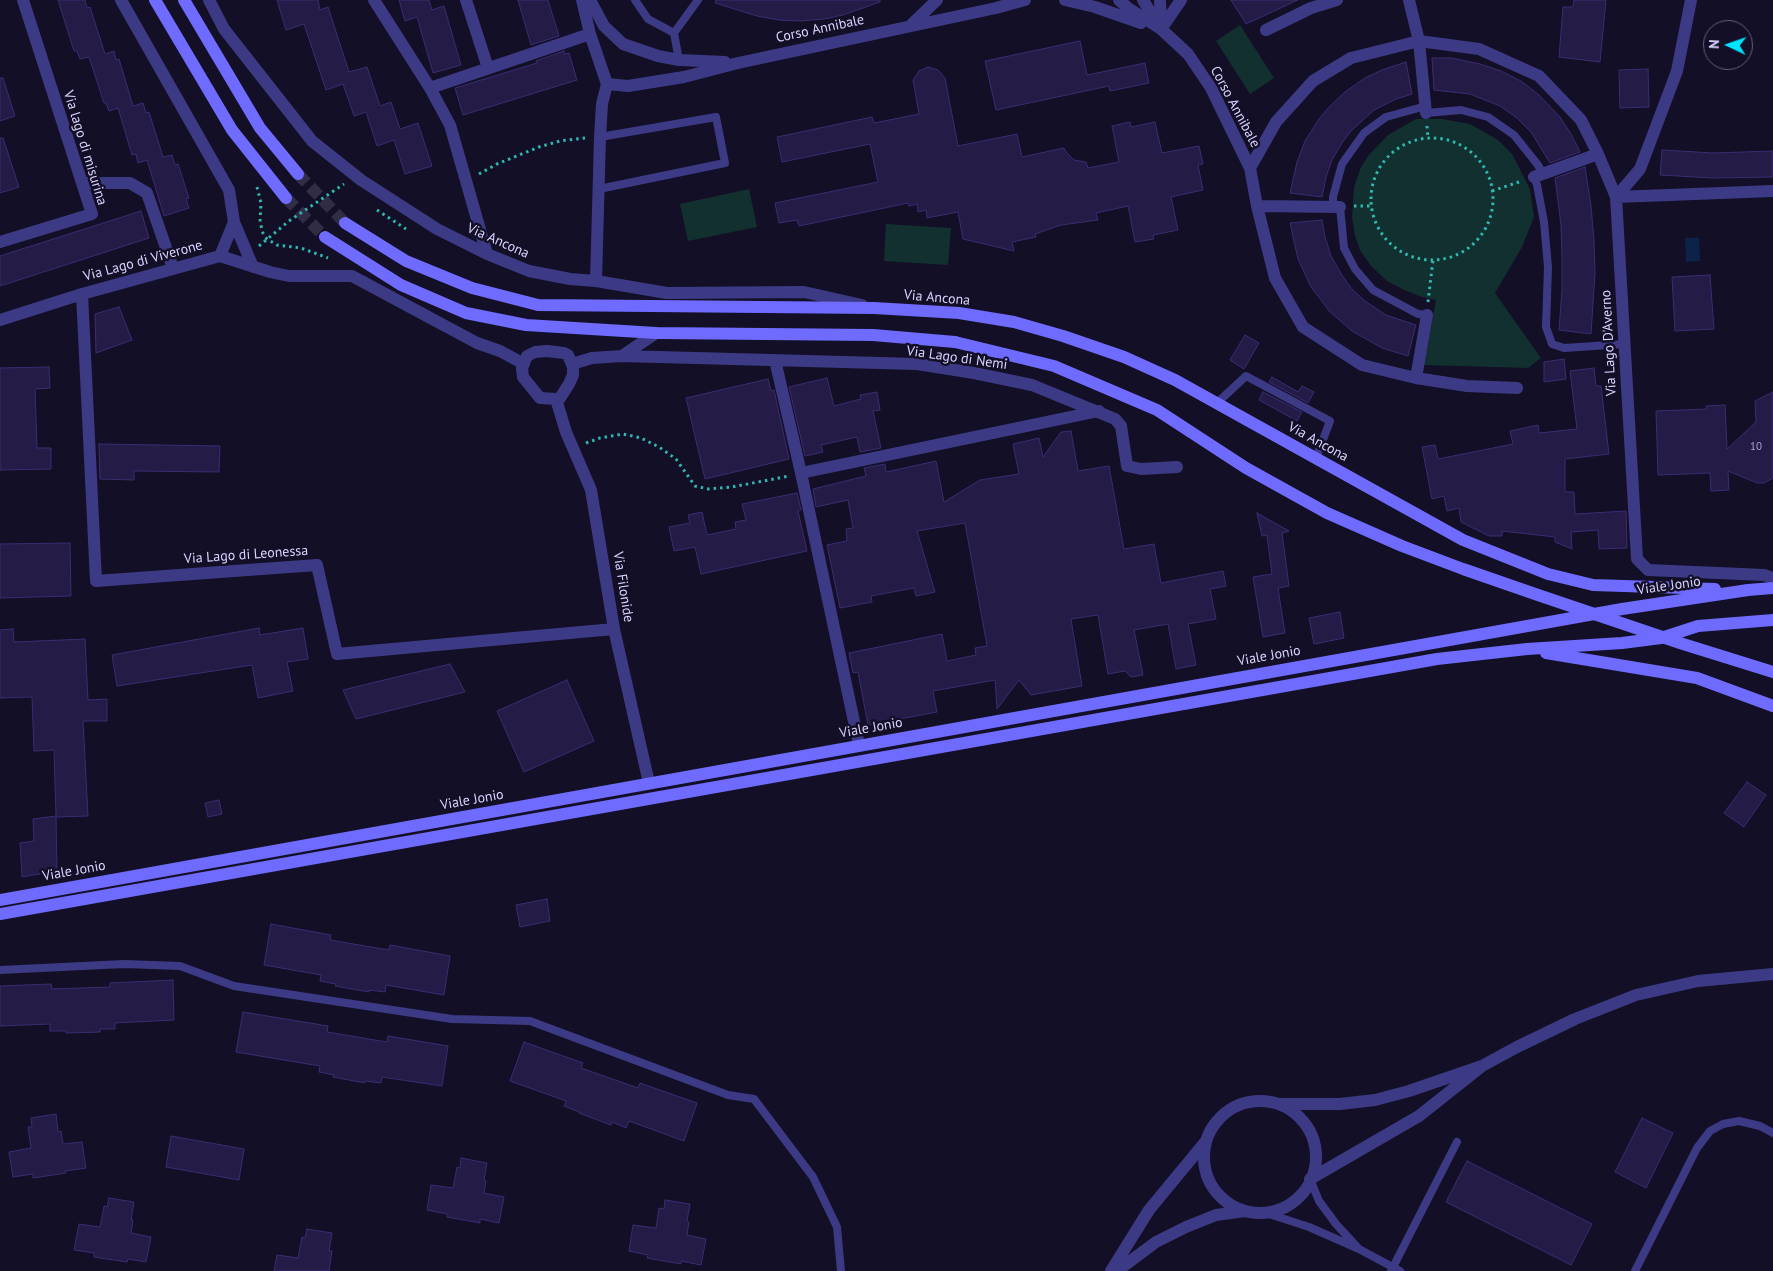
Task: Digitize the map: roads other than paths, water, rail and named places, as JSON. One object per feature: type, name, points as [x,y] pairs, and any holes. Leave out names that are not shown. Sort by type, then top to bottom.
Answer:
[{"type":"street","name":"Via lago di misurina","points":[[0,242],[92,214],[24,0]]},
{"type":"street","points":[[121,0],[229,190],[234,222],[253,266]]},
{"type":"street","points":[[156,0],[232,130],[286,198]]},
{"type":"street","points":[[184,0],[260,128],[298,174]]},
{"type":"street","name":"Via Ancona","points":[[209,0],[224,29],[312,141],[361,180],[429,224],[487,254],[529,271],[667,293],[804,292],[874,308]]},
{"type":"street","points":[[374,0],[430,88],[450,125],[487,254]]},
{"type":"street","points":[[466,0],[488,68]]},
{"type":"street","points":[[582,0],[590,34],[607,84],[602,104],[600,137],[596,281]]},
{"type":"street","points":[[590,0],[604,26],[623,44],[658,56],[679,60],[738,63]]},
{"type":"street","points":[[912,24],[937,0]]},
{"type":"street","name":"Corso Annibale","points":[[738,63],[996,3],[1025,0]]},
{"type":"street","name":"Corso Annibale","points":[[1065,0],[1095,7],[1161,29]]},
{"type":"street","name":"Corso Annibale","points":[[1119,0],[1161,29],[1188,54],[1211,88],[1250,168]]},
{"type":"street","name":"Corso Annibale","points":[[1143,0],[1161,29]]},
{"type":"street","points":[[1160,0],[1161,29]]},
{"type":"street","points":[[1161,29],[1181,0]]},
{"type":"street","points":[[1266,30],[1310,8],[1337,0]]},
{"type":"street","points":[[1409,0],[1419,41],[1426,110]]},
{"type":"street","points":[[1616,197],[1640,169],[1677,71],[1691,0]]},
{"type":"street","points":[[430,88],[590,34]]},
{"type":"street","name":"Corso Annibale","points":[[1250,168],[1276,122],[1313,81],[1351,58],[1419,41],[1479,49],[1539,76],[1581,120],[1616,197]]},
{"type":"street","points":[[607,84],[628,86],[684,77],[738,63]]},
{"type":"street","points":[[1538,176],[1598,154]]},
{"type":"street","points":[[1250,168],[1257,206],[1275,278],[1303,327],[1362,365],[1416,378],[1467,386],[1517,388]]},
{"type":"street","points":[[82,183],[130,182],[147,193],[173,268]]},
{"type":"street","points":[[1616,197],[1773,191]]},
{"type":"street","name":"Via Lago D'Averno","points":[[1616,197],[1636,559],[1648,570],[1764,575],[1773,578]]},
{"type":"street","points":[[1257,206],[1336,207]]},
{"type":"street","name":"Via Lago di Viverone","points":[[0,320],[82,294],[220,256],[234,222]]},
{"type":"street","name":"Via Ancona","points":[[345,223],[406,261],[472,288],[538,305],[874,308],[959,313],[1014,322],[1124,356],[1175,380],[1463,540],[1548,574],[1593,585],[1748,590]]},
{"type":"street","points":[[325,237],[401,285],[466,313],[526,324],[656,333],[873,335],[955,342],[1054,366],[1157,410],[1246,468],[1327,513],[1402,546],[1510,586],[1773,672]]},
{"type":"street","points":[[220,256],[289,276],[352,276],[477,342],[500,351],[524,364]]},
{"type":"street","name":"Via Lago di Leonessa","points":[[82,294],[96,581],[317,564],[337,654],[614,629]]},
{"type":"street","points":[[1416,378],[1427,315]]},
{"type":"street","points":[[622,356],[656,333]]},
{"type":"street","points":[[547,351],[564,353],[572,364],[573,375],[570,384],[560,398],[540,398],[523,377],[522,368],[527,356],[531,353],[547,351]]},
{"type":"street","name":"Via Lago di Nemi","points":[[572,364],[592,358],[622,356],[917,364],[936,367],[1032,385],[1099,411],[1115,419],[1121,426],[1127,466],[1141,469],[1177,467]]},
{"type":"street","points":[[775,360],[859,745]]},
{"type":"street","name":"Via Filonide","points":[[556,399],[564,425],[591,490],[614,629],[649,783]]},
{"type":"street","points":[[801,473],[1099,411]]},
{"type":"street","points":[[1748,590],[1773,588]]},
{"type":"street","name":"Viale Jonio","points":[[0,900],[1622,608],[1748,590]]},
{"type":"street","points":[[0,914],[1437,659],[1527,649],[1622,643],[1661,638],[1698,626],[1773,620]]},
{"type":"street","points":[[1527,649],[1697,678],[1773,706]]},
{"type":"street","points":[[1310,1179],[1419,1116],[1482,1066],[1574,1019],[1636,995],[1698,981],[1773,974]]},
{"type":"street","points":[[1111,1271],[1149,1210],[1206,1140],[1214,1124],[1226,1112],[1242,1103],[1260,1100],[1278,1104],[1340,1104],[1375,1100],[1482,1066]]},
{"type":"street","points":[[1117,1271],[1156,1242],[1186,1227],[1216,1216],[1245,1211],[1263,1212],[1282,1208],[1298,1198],[1309,1183],[1315,1164],[1314,1145],[1308,1128],[1295,1113],[1278,1104]]},
{"type":"street","points":[[1206,1140],[1204,1158],[1207,1176],[1216,1192],[1229,1204],[1245,1211]]},
{"type":"lane","points":[[635,0],[648,19],[674,33]]},
{"type":"lane","points":[[679,60],[674,33],[696,1]]},
{"type":"lane","points":[[1427,315],[1418,314],[1373,290],[1355,269],[1344,248],[1333,197],[1342,164],[1364,133],[1386,117],[1426,110],[1461,110],[1488,117],[1514,136],[1538,166],[1537,185],[1544,222],[1548,267],[1546,327],[1552,344],[1564,348],[1624,344]]},
{"type":"lane","points":[[599,189],[725,163],[716,117],[600,137]]},
{"type":"lane","points":[[1217,403],[1246,376],[1330,421],[1316,458]]},
{"type":"lane","points":[[0,970],[124,964],[180,966],[234,986],[452,1019],[530,1021],[728,1095],[754,1100],[813,1177],[837,1227],[841,1271]]},
{"type":"lane","points":[[1635,1271],[1697,1148],[1710,1131],[1723,1124],[1739,1121],[1760,1126],[1773,1133]]},
{"type":"lane","points":[[1263,1212],[1309,1227],[1359,1249],[1395,1270],[1456,1142]]},
{"type":"lane","points":[[1310,1179],[1319,1201],[1336,1224],[1359,1249]]},
{"type":"water","points":[[1685,238],[1699,238],[1700,261],[1686,262]]},
{"type":"tunnel","points":[[298,174],[345,223]]},
{"type":"tunnel","points":[[286,198],[325,237]]}]
